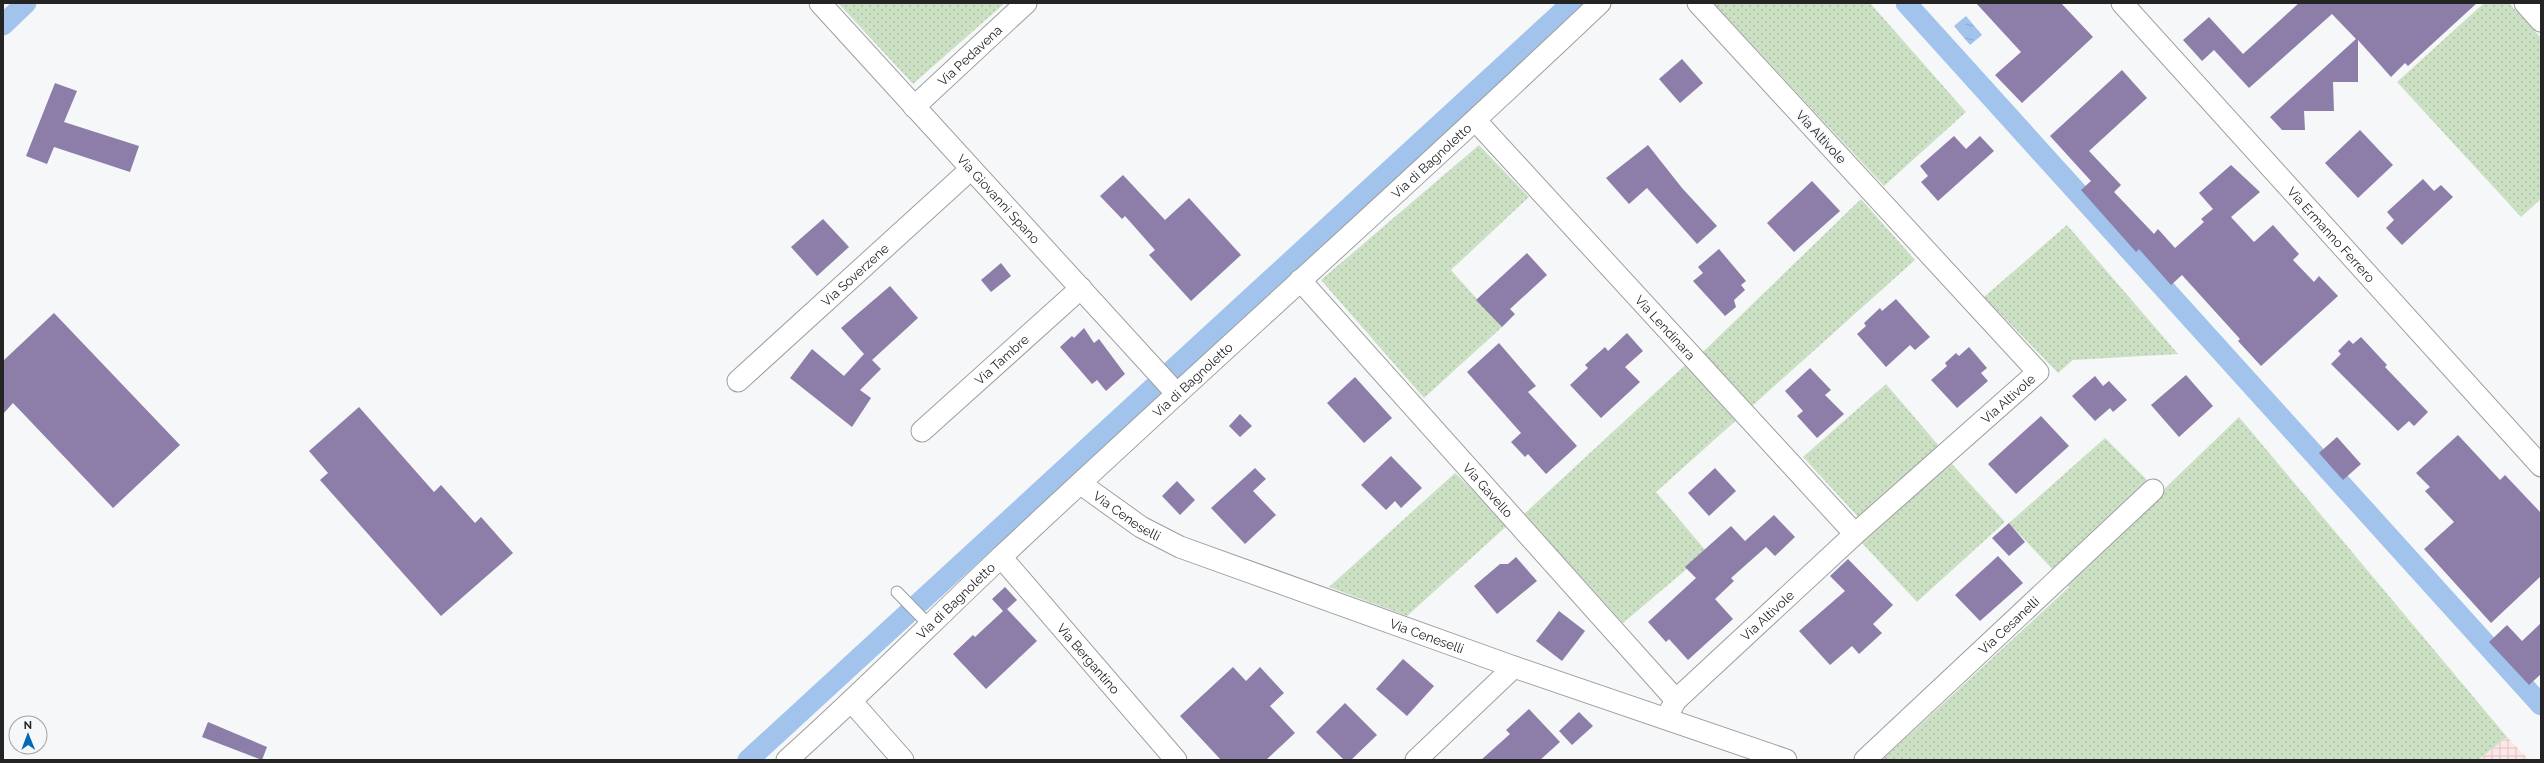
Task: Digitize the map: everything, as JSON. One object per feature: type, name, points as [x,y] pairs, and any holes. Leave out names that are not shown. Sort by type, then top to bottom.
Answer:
[{"type":"street","name":"Via Giovanni Spano","points":[[820,3],[1167,383]]},
{"type":"street","name":"Via Pedavena","points":[[914,107],[1026,3]]},
{"type":"street","name":"Via di Bagnoletto","points":[[787,760],[852,702],[925,620],[1001,557],[1081,484],[1167,383],[1300,280],[1476,121],[1600,3]]},
{"type":"street","name":"Via Altivole","points":[[1666,718],[1676,700],[1855,534],[2038,372],[1698,3]]},
{"type":"street","name":"Via Ermanno Ferrero","points":[[2122,3],[2541,466]]},
{"type":"street","points":[[2525,3],[2541,20]]},
{"type":"street","name":"Via Lendinara","points":[[1476,121],[1855,534]]},
{"type":"street","name":"Via Soverzene","points":[[738,381],[971,168]]},
{"type":"street","name":"Via Gavello","points":[[1300,280],[1676,700]]},
{"type":"street","name":"Via Tambre","points":[[922,430],[1080,288]]},
{"type":"street","name":"Via Ceneselli","points":[[1081,484],[1141,527],[1180,546],[1514,667],[1786,760]]},
{"type":"street","name":"Via Cesanelli","points":[[1865,760],[2152,490]]},
{"type":"street","name":"Via Bergantino","points":[[1001,557],[1176,760]]},
{"type":"street","points":[[1416,760],[1514,667]]},
{"type":"street","points":[[852,702],[903,760]]},
{"type":"lane","points":[[897,592],[925,620]]},
{"type":"shaded area","points":[[2507,737],[2529,760],[2478,760]]},
{"type":"green space","points":[[838,3],[1005,3],[913,84]]},
{"type":"green space","points":[[1713,3],[1870,3],[1966,112],[1884,186]]},
{"type":"green space","points":[[2484,3],[2509,3],[2541,38],[2541,199],[2521,217],[2397,82]]},
{"type":"green space","points":[[1479,145],[1529,197],[1451,270],[1502,327],[1424,398],[1321,280]]},
{"type":"green space","points":[[1861,199],[1915,260],[1656,492],[1707,552],[1623,623],[1524,514],[1683,367],[1706,349]]},
{"type":"green space","points":[[2067,225],[2178,354],[2073,360],[2058,373],[1984,297]]},
{"type":"green space","points":[[1886,384],[1939,446],[1860,519],[1803,457]]},
{"type":"green space","points":[[2239,417],[2507,737],[2478,760],[1882,760],[2069,587],[2009,523],[2105,438],[2160,493]]},
{"type":"green space","points":[[1951,463],[2005,522],[1917,602],[1861,542]]},
{"type":"green space","points":[[1455,473],[1509,524],[1407,616],[1329,587]]},
{"type":"water","points":[[1966,16],[1982,35],[1970,45],[1954,26]]},
{"type":"building","points":[[1976,3],[2061,3],[2093,37],[2022,103],[1995,75],[2021,52]]},
{"type":"building","points":[[2299,3],[2477,3],[2408,66],[2405,63],[2391,77],[2358,40],[2358,82],[2333,82],[2334,111],[2304,111],[2305,130],[2282,130],[2270,117],[2356,39],[2332,14],[2249,88],[2214,50],[2202,61],[2183,40],[2209,17],[2243,54]]},
{"type":"building","points":[[1682,59],[1703,83],[1680,103],[1659,79]]},
{"type":"building","points":[[2122,70],[2147,98],[2089,151],[2121,185],[2114,192],[2154,234],[2158,229],[2175,248],[2204,222],[2201,219],[2213,209],[2199,193],[2231,165],[2260,192],[2231,217],[2254,242],[2273,225],[2299,254],[2293,260],[2314,282],[2319,276],[2338,296],[2261,366],[2238,341],[2240,339],[2182,275],[2171,285],[2139,249],[2136,252],[2081,190],[2091,181],[2050,136]]},
{"type":"building","points":[[55,83],[77,91],[64,122],[139,146],[130,172],[54,147],[47,164],[26,156]]},
{"type":"building","points":[[2360,130],[2393,165],[2358,198],[2325,163]]},
{"type":"building","points":[[1954,136],[1966,149],[1980,136],[1994,151],[1938,201],[1921,182],[1928,176],[1920,166]]},
{"type":"building","points":[[1648,145],[1682,188],[1717,226],[1697,244],[1647,188],[1629,204],[1606,178]]},
{"type":"building","points":[[1123,175],[1165,220],[1189,198],[1241,255],[1191,301],[1149,255],[1155,250],[1125,216],[1122,219],[1100,196]]},
{"type":"building","points":[[2423,179],[2434,191],[2441,185],[2453,197],[2402,245],[2386,228],[2394,220],[2387,212]]},
{"type":"building","points":[[1812,181],[1840,211],[1794,252],[1767,223]]},
{"type":"building","points":[[823,219],[849,247],[817,276],[791,247]]},
{"type":"building","points":[[1719,249],[1746,281],[1741,285],[1745,290],[1734,300],[1736,307],[1725,316],[1693,281],[1703,273],[1698,267]]},
{"type":"building","points":[[1527,253],[1547,275],[1510,309],[1515,314],[1502,327],[1476,300]]},
{"type":"building","points":[[1001,263],[1011,276],[991,292],[981,280]]},
{"type":"building","points":[[890,286],[918,318],[872,360],[881,369],[860,390],[871,398],[852,427],[790,378],[812,349],[844,376],[864,354],[841,328]]},
{"type":"building","points":[[1896,299],[1930,337],[1915,350],[1910,345],[1886,367],[1857,334],[1866,326],[1864,323],[1880,308],[1882,311]]},
{"type":"building","points":[[54,313],[180,445],[113,508],[13,403],[3,414],[3,361]]},
{"type":"building","points":[[1084,328],[1094,343],[1099,339],[1125,374],[1106,391],[1097,380],[1092,384],[1060,347],[1072,336],[1074,338]]},
{"type":"building","points":[[1627,333],[1643,351],[1625,367],[1640,382],[1601,418],[1570,385],[1588,368],[1585,365],[1605,347],[1608,351]]},
{"type":"building","points":[[2361,337],[2387,365],[2385,367],[2428,412],[2414,426],[2409,421],[2398,431],[2331,364],[2341,354],[2338,351],[2349,340],[2353,344]]},
{"type":"building","points":[[1499,343],[1536,386],[1528,392],[1577,446],[1546,474],[1528,454],[1525,457],[1511,442],[1521,433],[1467,372]]},
{"type":"building","points":[[1969,347],[1987,368],[1981,373],[1988,381],[1957,408],[1931,380],[1947,366],[1945,363],[1956,353],[1959,356]]},
{"type":"building","points":[[1810,368],[1831,390],[1825,395],[1844,414],[1817,438],[1797,416],[1803,411],[1785,391]]},
{"type":"building","points":[[2186,375],[2213,406],[2179,437],[2151,405]]},
{"type":"building","points":[[2095,376],[2103,386],[2109,381],[2127,400],[2113,412],[2110,408],[2095,421],[2072,396]]},
{"type":"building","points":[[1355,377],[1392,418],[1364,443],[1327,403]]},
{"type":"building","points":[[359,407],[434,492],[441,485],[475,523],[481,517],[513,553],[441,616],[320,480],[328,473],[309,451]]},
{"type":"building","points":[[1240,414],[1252,426],[1240,437],[1229,426]]},
{"type":"building","points":[[2041,416],[2069,446],[2016,494],[1988,464]]},
{"type":"building","points":[[2458,435],[2500,480],[2505,475],[2541,513],[2541,576],[2491,623],[2424,549],[2454,522],[2425,491],[2430,487],[2416,473]]},
{"type":"building","points":[[2337,437],[2361,464],[2343,480],[2319,453]]},
{"type":"building","points":[[1391,456],[1422,488],[1401,508],[1395,501],[1386,510],[1361,485]]},
{"type":"building","points":[[1255,468],[1266,479],[1253,491],[1276,515],[1245,544],[1211,508]]},
{"type":"building","points":[[1715,468],[1736,491],[1709,516],[1688,493]]},
{"type":"building","points":[[1177,481],[1195,500],[1180,515],[1162,496]]},
{"type":"building","points":[[1774,515],[1795,537],[1775,556],[1766,547],[1731,578],[1734,581],[1715,599],[1733,619],[1688,660],[1669,639],[1666,642],[1648,622],[1696,578],[1685,567],[1731,526],[1745,541]]},
{"type":"building","points":[[2009,523],[2025,542],[2009,556],[1992,538]]},
{"type":"building","points":[[1998,556],[2023,583],[1980,621],[1955,595]]},
{"type":"building","points":[[1516,557],[1537,581],[1497,614],[1474,586],[1500,564],[1508,564]]},
{"type":"building","points":[[1848,559],[1893,605],[1873,624],[1882,633],[1859,654],[1852,646],[1830,665],[1799,631],[1845,591],[1830,576]]},
{"type":"building","points":[[1005,587],[1017,600],[1007,609],[1037,641],[986,689],[953,654],[973,635],[975,637],[1003,611],[992,599]]},
{"type":"building","points":[[1559,611],[1585,631],[1562,661],[1536,641]]},
{"type":"building","points":[[2541,623],[2541,674],[2529,685],[2489,642],[2507,625],[2522,641]]},
{"type":"building","points":[[1403,659],[1434,686],[1407,716],[1376,689]]},
{"type":"building","points":[[1233,667],[1246,681],[1260,667],[1284,693],[1270,706],[1295,733],[1266,760],[1221,760],[1180,716]]},
{"type":"building","points":[[1345,703],[1377,735],[1351,760],[1344,760],[1316,732]]},
{"type":"building","points":[[1529,709],[1560,742],[1540,760],[1481,760],[1510,734],[1506,730]]},
{"type":"building","points":[[1579,712],[1593,726],[1572,745],[1559,731]]},
{"type":"building","points":[[208,722],[267,747],[262,760],[202,737]]},
{"type":"waterway","points":[[3,25],[26,3]]},
{"type":"waterway","points":[[748,760],[1572,3]]},
{"type":"waterway","points":[[1906,3],[2541,705]]}]
